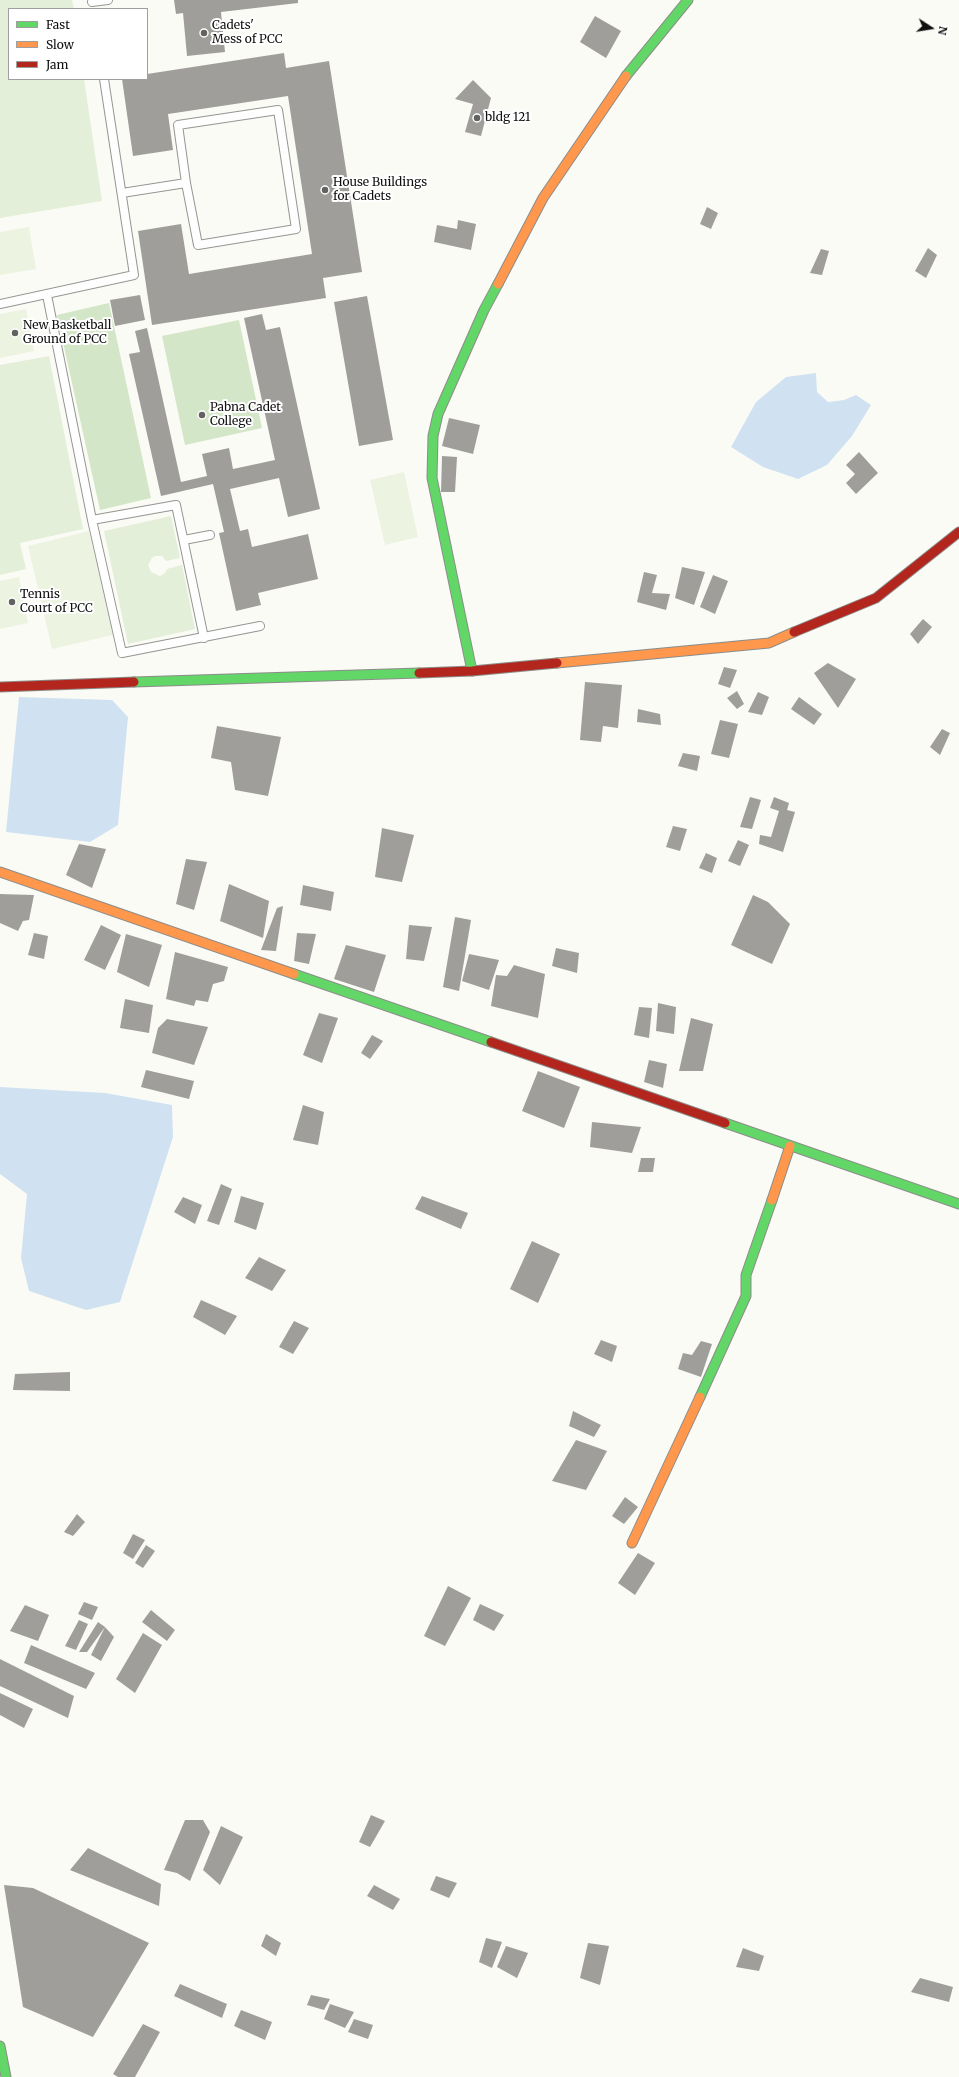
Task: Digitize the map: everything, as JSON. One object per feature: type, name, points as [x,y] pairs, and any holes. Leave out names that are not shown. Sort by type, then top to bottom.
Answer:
[{"type":"main road","points":[[472,671],[432,478],[433,436],[438,414],[484,310],[543,198],[629,72],[688,0]]},
{"type":"main road","points":[[0,687],[472,671],[769,644],[876,598],[959,532]]},
{"type":"main road","points":[[0,872],[959,1204]]},
{"type":"main road","points":[[632,1543],[746,1296],[746,1275],[790,1146]]},
{"type":"main road","points":[[0,2046],[6,2077]]},
{"type":"lane","points":[[93,4],[108,0]]},
{"type":"lane","points":[[0,304],[134,275],[104,80]]},
{"type":"lane","points":[[278,110],[296,229],[198,245],[186,182],[178,125],[278,110]]},
{"type":"lane","points":[[122,193],[186,182]]},
{"type":"lane","points":[[47,295],[92,520],[122,653],[260,626]]},
{"type":"lane","points":[[92,520],[176,505],[204,638]]},
{"type":"lane","points":[[184,540],[210,535]]},
{"type":"green space","points":[[0,0],[72,0],[74,8],[8,8],[8,80],[84,80],[102,201],[0,218]]},
{"type":"green space","points":[[29,227],[36,269],[0,275],[0,232]]},
{"type":"green space","points":[[109,303],[151,498],[100,510],[57,315]]},
{"type":"green space","name":"New Basketball Ground of PCC","points":[[26,309],[34,351],[0,358],[0,314]]},
{"type":"green space","points":[[239,320],[262,428],[185,445],[162,336]]},
{"type":"green space","points":[[49,356],[83,529],[20,543],[26,569],[0,575],[0,365]]},
{"type":"green space","points":[[404,472],[418,537],[385,545],[370,480]]},
{"type":"green space","points":[[171,516],[180,558],[166,561],[162,556],[155,556],[148,565],[151,572],[160,576],[165,573],[167,569],[182,565],[195,629],[128,644],[104,531]]},
{"type":"green space","points":[[89,531],[113,635],[52,649],[28,546]]},
{"type":"green space","name":"Tennis Court of PCC","points":[[19,577],[28,623],[0,629],[0,581]]},
{"type":"water","points":[[816,373],[817,392],[828,402],[844,400],[856,395],[871,405],[852,436],[827,465],[798,479],[763,467],[731,447],[756,402],[786,377]]},
{"type":"water","points":[[19,697],[112,700],[128,717],[118,825],[90,842],[6,832]]},
{"type":"water","points":[[0,1087],[105,1093],[172,1105],[173,1137],[120,1302],[86,1310],[29,1291],[21,1258],[27,1194],[0,1174]]},
{"type":"building","name":"Cadets' Mess of PCC","points":[[174,0],[298,0],[298,3],[221,12],[225,52],[187,56],[183,13],[176,14]]},
{"type":"building","points":[[595,16],[621,31],[606,58],[580,42]]},
{"type":"building","name":"House Buildings for Cadets","points":[[284,53],[286,68],[329,61],[362,272],[323,278],[326,298],[152,325],[138,231],[181,224],[189,274],[312,254],[288,96],[168,114],[173,150],[133,156],[122,80],[148,80],[148,74]]},
{"type":"building","name":"bldg 121","points":[[473,80],[491,98],[481,136],[465,132],[473,104],[455,99]]},
{"type":"building","points":[[707,207],[718,213],[711,229],[700,224]]},
{"type":"building","points":[[458,220],[476,224],[471,250],[434,242],[437,225],[457,229]]},
{"type":"building","points":[[928,248],[937,255],[926,278],[915,271]]},
{"type":"building","points":[[821,249],[829,251],[822,275],[810,273]]},
{"type":"building","points":[[140,295],[145,320],[115,326],[110,300]]},
{"type":"building","points":[[367,296],[393,440],[359,446],[334,302]]},
{"type":"building","points":[[262,314],[266,330],[280,327],[320,509],[288,517],[279,478],[230,489],[240,531],[248,529],[252,547],[308,534],[318,579],[258,593],[261,605],[236,611],[219,533],[224,532],[213,484],[161,496],[129,354],[140,352],[135,331],[147,328],[181,482],[207,476],[202,454],[229,448],[233,469],[275,460],[244,318]]},
{"type":"building","points":[[449,418],[480,425],[473,454],[442,446]]},
{"type":"building","points":[[859,452],[878,473],[856,494],[846,483],[855,474],[846,465]]},
{"type":"building","points":[[442,456],[457,457],[455,492],[441,492]]},
{"type":"building","points":[[682,567],[705,572],[694,605],[675,598]]},
{"type":"building","points":[[644,572],[657,575],[652,593],[670,594],[666,610],[637,602]]},
{"type":"building","points":[[713,575],[728,581],[715,614],[700,607]]},
{"type":"building","points":[[923,619],[932,627],[918,644],[910,634]]},
{"type":"building","points":[[828,663],[856,679],[838,708],[814,673]]},
{"type":"building","points":[[724,667],[737,670],[730,688],[718,684]]},
{"type":"building","points":[[585,682],[622,685],[618,728],[603,726],[601,742],[580,740]]},
{"type":"building","points":[[737,691],[744,704],[737,709],[727,698]]},
{"type":"building","points":[[758,692],[769,697],[762,715],[748,712]]},
{"type":"building","points":[[799,697],[822,714],[814,725],[791,709]]},
{"type":"building","points":[[638,709],[660,714],[661,725],[637,722]]},
{"type":"building","points":[[720,720],[738,724],[729,758],[711,754]]},
{"type":"building","points":[[217,726],[281,737],[268,796],[235,790],[231,762],[211,758]]},
{"type":"building","points":[[942,729],[950,733],[940,755],[930,747]]},
{"type":"building","points":[[683,753],[700,756],[697,771],[678,766]]},
{"type":"building","points":[[750,797],[761,800],[752,829],[740,827]]},
{"type":"building","points":[[774,797],[789,803],[787,810],[795,812],[783,852],[759,844],[760,835],[771,837],[779,811],[770,808]]},
{"type":"building","points":[[673,826],[687,829],[680,851],[666,847]]},
{"type":"building","points":[[382,828],[414,835],[402,882],[375,877]]},
{"type":"building","points":[[738,840],[749,845],[740,866],[728,861]]},
{"type":"building","points":[[79,844],[106,849],[92,888],[66,875]]},
{"type":"building","points":[[706,853],[717,858],[712,873],[699,868]]},
{"type":"building","points":[[186,859],[207,862],[194,910],[176,904]]},
{"type":"building","points":[[229,884],[269,901],[263,938],[220,921]]},
{"type":"building","points":[[303,885],[334,892],[331,911],[300,905]]},
{"type":"building","points":[[0,894],[34,895],[29,920],[23,921],[18,931],[0,923]]},
{"type":"building","points":[[753,895],[768,902],[790,924],[772,964],[731,945]]},
{"type":"building","points":[[283,906],[276,951],[261,950],[277,908]]},
{"type":"building","points":[[455,917],[471,920],[459,991],[443,987]]},
{"type":"building","points":[[101,925],[121,935],[105,970],[84,960]]},
{"type":"building","points":[[409,925],[432,927],[424,961],[406,959]]},
{"type":"building","points":[[34,933],[48,936],[44,959],[28,955]]},
{"type":"building","points":[[297,933],[316,934],[309,964],[294,961]]},
{"type":"building","points":[[126,934],[162,945],[149,987],[117,972]]},
{"type":"building","points":[[346,945],[386,955],[374,992],[334,979]]},
{"type":"building","points":[[556,948],[579,953],[577,973],[552,966]]},
{"type":"building","points":[[175,952],[228,967],[224,981],[213,984],[208,1002],[196,1000],[194,1006],[166,999]]},
{"type":"building","points":[[469,954],[499,960],[489,990],[462,981]]},
{"type":"building","points":[[514,965],[545,974],[538,1018],[491,1006],[496,975],[507,976]]},
{"type":"building","points":[[125,999],[153,1005],[149,1033],[120,1028]]},
{"type":"building","points":[[658,1003],[676,1007],[674,1034],[656,1031]]},
{"type":"building","points":[[639,1007],[652,1008],[649,1038],[634,1035]]},
{"type":"building","points":[[319,1013],[338,1018],[322,1063],[303,1055]]},
{"type":"building","points":[[691,1018],[713,1024],[703,1071],[679,1071]]},
{"type":"building","points":[[167,1019],[208,1027],[194,1065],[152,1053],[158,1028]]},
{"type":"building","points":[[372,1035],[383,1041],[370,1059],[361,1053]]},
{"type":"building","points":[[649,1060],[667,1064],[663,1088],[644,1082]]},
{"type":"building","points":[[146,1070],[194,1081],[189,1099],[141,1087]]},
{"type":"building","points":[[538,1071],[580,1087],[564,1128],[522,1111]]},
{"type":"building","points":[[303,1105],[324,1112],[318,1145],[293,1140]]},
{"type":"building","points":[[592,1122],[641,1127],[632,1153],[590,1147]]},
{"type":"building","points":[[641,1158],[655,1158],[653,1172],[638,1172]]},
{"type":"building","points":[[221,1184],[232,1189],[219,1225],[207,1221]]},
{"type":"building","points":[[241,1196],[264,1203],[256,1230],[234,1222]]},
{"type":"building","points":[[422,1196],[468,1213],[461,1229],[415,1209]]},
{"type":"building","points":[[183,1197],[202,1205],[195,1224],[174,1212]]},
{"type":"building","points":[[532,1241],[560,1254],[538,1303],[510,1289]]},
{"type":"building","points":[[259,1257],[286,1270],[272,1291],[245,1278]]},
{"type":"building","points":[[201,1300],[237,1316],[225,1335],[193,1317]]},
{"type":"building","points":[[294,1321],[309,1328],[293,1354],[279,1347]]},
{"type":"building","points":[[601,1340],[617,1346],[612,1362],[594,1354]]},
{"type":"building","points":[[701,1341],[712,1344],[701,1377],[678,1369],[683,1353],[692,1355]]},
{"type":"building","points":[[70,1372],[70,1391],[13,1390],[15,1374]]},
{"type":"building","points":[[573,1411],[601,1425],[594,1437],[569,1426]]},
{"type":"building","points":[[576,1440],[607,1451],[586,1490],[552,1481]]},
{"type":"building","points":[[625,1497],[638,1507],[624,1524],[612,1516]]},
{"type":"building","points":[[77,1514],[85,1522],[73,1536],[64,1532]]},
{"type":"building","points":[[133,1534],[145,1540],[133,1559],[123,1553]]},
{"type":"building","points":[[146,1545],[155,1551],[143,1568],[135,1563]]},
{"type":"building","points":[[638,1553],[655,1563],[635,1595],[618,1583]]},
{"type":"building","points":[[448,1586],[471,1598],[445,1646],[424,1636]]},
{"type":"building","points":[[84,1602],[98,1607],[92,1620],[78,1614]]},
{"type":"building","points":[[480,1604],[504,1615],[494,1631],[473,1620]]},
{"type":"building","points":[[25,1605],[49,1615],[38,1641],[10,1631]]},
{"type":"building","points":[[151,1610],[175,1630],[167,1641],[142,1622]]},
{"type":"building","points":[[79,1620],[88,1624],[76,1650],[65,1646]]},
{"type":"building","points":[[98,1622],[105,1627],[87,1652],[79,1652]]},
{"type":"building","points":[[105,1627],[114,1637],[101,1661],[91,1655]]},
{"type":"building","points":[[143,1633],[162,1645],[135,1693],[116,1679]]},
{"type":"building","points":[[31,1645],[95,1673],[86,1689],[24,1663]]},
{"type":"building","points":[[0,1659],[74,1696],[68,1718],[0,1686]]},
{"type":"building","points":[[0,1693],[33,1709],[24,1728],[0,1715]]},
{"type":"building","points":[[371,1815],[385,1821],[370,1847],[359,1842]]},
{"type":"building","points":[[185,1820],[203,1820],[210,1832],[190,1881],[177,1873],[164,1870]]},
{"type":"building","points":[[221,1826],[243,1837],[220,1885],[203,1870]]},
{"type":"building","points":[[88,1848],[161,1884],[159,1906],[70,1870]]},
{"type":"building","points":[[436,1876],[457,1883],[449,1898],[430,1890]]},
{"type":"building","points":[[4,1885],[33,1888],[149,1943],[93,2037],[23,2007]]},
{"type":"building","points":[[374,1885],[400,1899],[393,1910],[367,1896]]},
{"type":"building","points":[[266,1934],[281,1943],[276,1956],[261,1946]]},
{"type":"building","points":[[486,1938],[502,1942],[492,1968],[479,1962]]},
{"type":"building","points":[[588,1943],[609,1946],[600,1985],[580,1978]]},
{"type":"building","points":[[506,1946],[528,1953],[517,1978],[497,1967]]},
{"type":"building","points":[[743,1948],[764,1956],[759,1971],[736,1967]]},
{"type":"building","points":[[920,1978],[953,1987],[949,2002],[911,1992]]},
{"type":"building","points":[[180,1984],[227,2004],[222,2018],[174,1996]]},
{"type":"building","points":[[311,1995],[330,1999],[324,2010],[307,2005]]},
{"type":"building","points":[[330,2004],[354,2012],[345,2028],[324,2019]]},
{"type":"building","points":[[241,2010],[272,2022],[265,2040],[234,2026]]},
{"type":"building","points":[[354,2019],[373,2025],[368,2039],[348,2032]]},
{"type":"building","points":[[143,2024],[160,2032],[135,2077],[118,2077],[113,2074]]},
{"type":"traffic: fast","points":[[626,76],[688,0]]},
{"type":"traffic: fast","points":[[472,671],[432,478],[433,436],[438,414],[484,310],[498,284]]},
{"type":"traffic: fast","points":[[134,682],[419,673]]},
{"type":"traffic: fast","points":[[294,974],[491,1042]]},
{"type":"traffic: fast","points":[[725,1123],[959,1204]]},
{"type":"traffic: fast","points":[[700,1397],[746,1296],[746,1275],[772,1200]]},
{"type":"traffic: fast","points":[[0,2046],[6,2077]]},
{"type":"traffic: slow","points":[[498,284],[543,198],[626,76]]},
{"type":"traffic: slow","points":[[557,663],[769,643],[794,632]]},
{"type":"traffic: slow","points":[[0,872],[294,974]]},
{"type":"traffic: slow","points":[[772,1200],[790,1146]]},
{"type":"traffic: slow","points":[[632,1543],[700,1397]]},
{"type":"traffic: jam","points":[[794,632],[876,598],[959,532]]},
{"type":"traffic: jam","points":[[419,673],[472,671],[557,663]]},
{"type":"traffic: jam","points":[[0,687],[134,682]]},
{"type":"traffic: jam","points":[[491,1042],[725,1123]]},
{"type":"place","name":"Cadets' Mess of PCC","points":[[204,33]]},
{"type":"place","name":"bldg 121","points":[[477,118]]},
{"type":"place","name":"House Buildings for Cadets","points":[[325,190]]},
{"type":"place","name":"New Basketball Ground of PCC","points":[[15,333]]},
{"type":"place","name":"Pabna Cadet College","points":[[202,415]]},
{"type":"place","name":"Tennis Court of PCC","points":[[12,602]]}]
